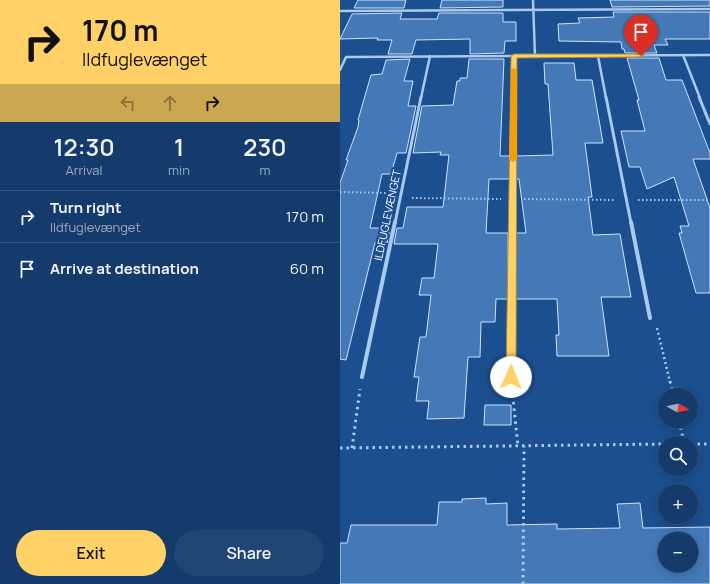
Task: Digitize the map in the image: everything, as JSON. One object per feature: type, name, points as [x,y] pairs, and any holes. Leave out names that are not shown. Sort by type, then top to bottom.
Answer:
[{"type":"street","points":[[533,0],[535,56]]},
{"type":"street","points":[[340,11],[710,9]]},
{"type":"street","points":[[683,55],[710,124]]},
{"type":"street","points":[[340,70],[346,57],[710,55]]},
{"type":"street","name":"ILDFUGLEVÆNGET","points":[[362,377],[430,56]]},
{"type":"street","points":[[511,377],[514,56]]},
{"type":"street","points":[[598,56],[650,318]]},
{"type":"path","points":[[340,192],[401,193]]},
{"type":"path","points":[[400,198],[710,200]]},
{"type":"path","points":[[650,318],[658,330],[671,388]]},
{"type":"path","points":[[352,448],[362,377]]},
{"type":"path","points":[[511,377],[518,446]]},
{"type":"path","points":[[340,448],[658,444]]},
{"type":"path","points":[[698,444],[710,444]]},
{"type":"path","points":[[523,584],[524,446]]},
{"type":"building","points":[[358,0],[406,0],[404,8],[354,8]]},
{"type":"building","points":[[442,0],[503,0],[503,7],[440,8]]},
{"type":"building","points":[[610,0],[710,0],[710,6],[612,7]]},
{"type":"building","points":[[613,12],[710,12],[710,39],[665,39],[668,45],[654,45],[657,53],[625,53],[624,49],[622,49],[621,42],[559,41],[558,24],[580,23],[578,18],[614,17]]},
{"type":"building","points":[[402,13],[400,19],[437,19],[439,13],[503,13],[503,22],[516,22],[516,41],[505,41],[504,53],[470,54],[470,39],[416,40],[412,54],[388,54],[392,40],[377,40],[378,38],[340,39],[352,14]]},
{"type":"building","points":[[627,58],[659,58],[666,80],[682,80],[710,153],[710,159],[693,159],[710,208],[710,293],[696,293],[679,233],[682,233],[680,226],[689,226],[674,177],[647,189],[640,167],[629,167],[621,131],[645,131],[637,100],[639,100]]},
{"type":"building","points":[[410,59],[404,81],[413,81],[408,106],[416,106],[406,153],[397,153],[391,174],[382,174],[370,228],[390,228],[387,243],[375,243],[346,360],[340,359],[340,183],[348,160],[346,160],[358,127],[358,120],[371,75],[382,74],[386,60]]},
{"type":"building","points":[[469,59],[504,59],[500,156],[510,156],[510,179],[489,179],[486,233],[508,233],[508,299],[496,299],[495,322],[481,322],[480,357],[468,357],[464,418],[427,419],[429,401],[416,401],[419,377],[414,377],[420,337],[426,337],[431,295],[419,295],[422,278],[434,278],[438,244],[394,244],[397,228],[403,228],[407,207],[443,207],[449,155],[440,155],[441,152],[413,153],[422,106],[453,105],[457,81],[460,81],[460,78],[467,78]]},
{"type":"building","points":[[544,63],[574,63],[576,80],[592,80],[603,143],[585,143],[592,197],[588,197],[593,235],[620,234],[631,297],[601,297],[609,356],[557,356],[556,335],[559,335],[557,299],[515,299],[515,233],[526,233],[519,179],[516,179],[516,156],[553,155],[548,84],[545,84]]},
{"type":"building","points":[[485,405],[511,405],[511,425],[484,425]]},
{"type":"building","points":[[486,498],[486,504],[507,503],[507,525],[557,524],[557,529],[620,528],[617,504],[640,503],[643,528],[710,527],[710,584],[340,584],[340,543],[347,543],[351,525],[437,525],[439,502],[462,502],[462,499]]},
{"type":"slow traffic","points":[[513,160],[514,70]]},
{"type":"route","points":[[511,377],[514,56],[641,56]]}]
